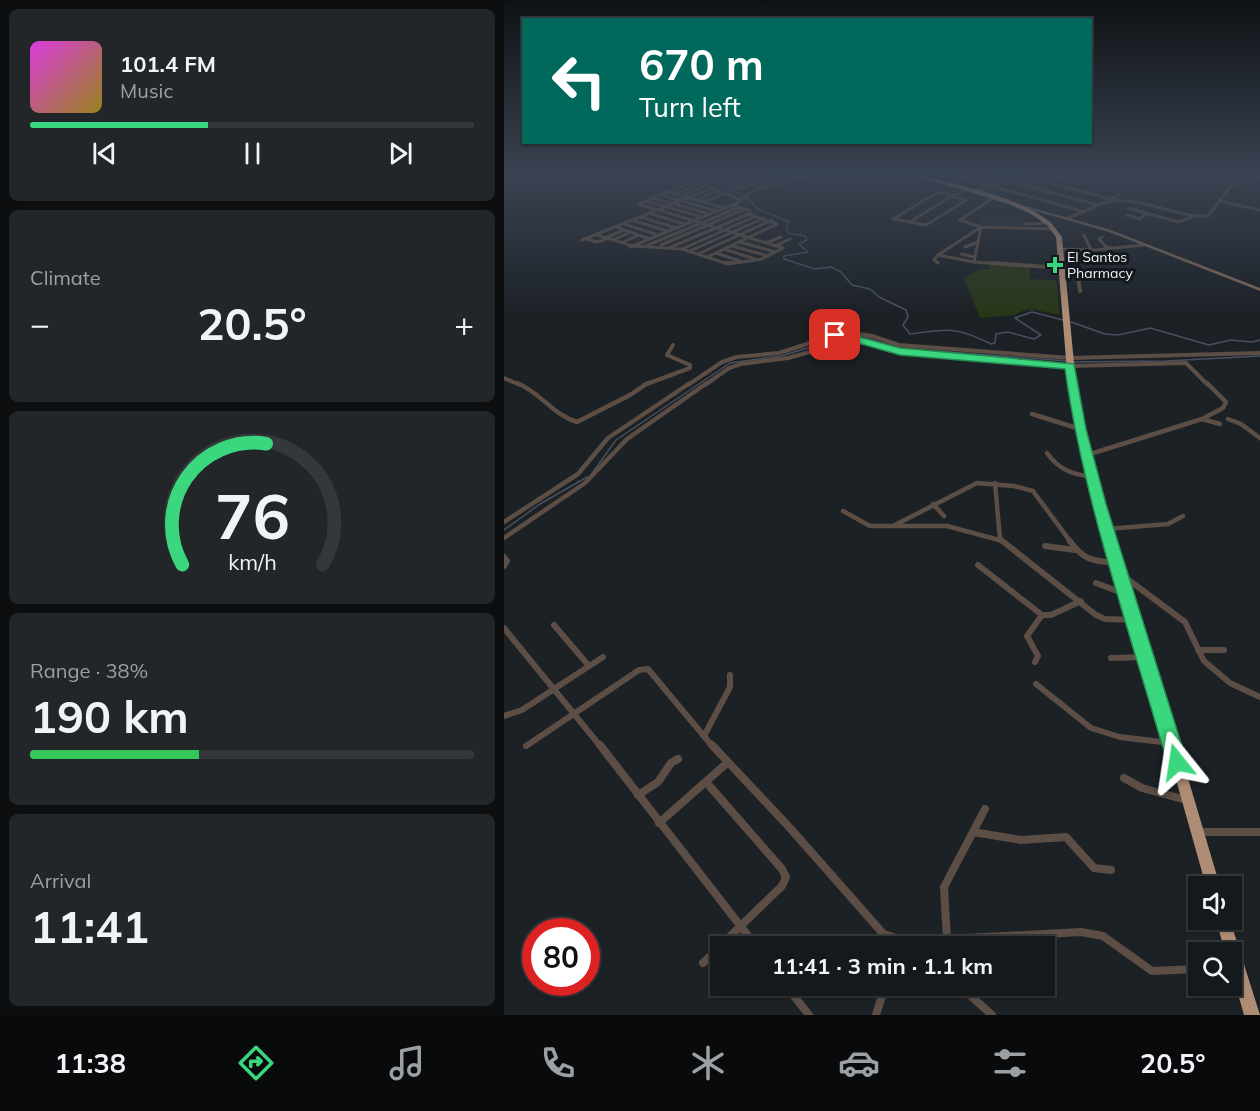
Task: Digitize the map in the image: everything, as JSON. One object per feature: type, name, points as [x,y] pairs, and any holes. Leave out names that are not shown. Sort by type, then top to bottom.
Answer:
[{"type":"highway","points":[[1044,220],[1055,230],[1060,249],[1070,367],[1080,429],[1092,477],[1210,876]]},
{"type":"highway","points":[[1242,988],[1252,1015]]},
{"type":"main road","points":[[1075,220],[1260,290]]},
{"type":"street","points":[[624,230],[597,242],[584,240],[631,220]]},
{"type":"street","points":[[633,220],[668,231]]},
{"type":"street","points":[[652,220],[676,228]]},
{"type":"street","points":[[672,220],[684,224]]},
{"type":"street","points":[[597,235],[632,246],[705,220]]},
{"type":"street","points":[[658,247],[717,220]]},
{"type":"street","points":[[671,247],[734,220]]},
{"type":"street","points":[[682,249],[746,220]]},
{"type":"street","points":[[690,251],[759,220]]},
{"type":"street","points":[[698,254],[771,220]]},
{"type":"street","points":[[707,257],[777,224],[772,220]]},
{"type":"street","points":[[901,220],[928,225],[935,220]]},
{"type":"street","points":[[961,220],[981,227],[1055,230]]},
{"type":"street","points":[[630,238],[643,244],[690,251],[728,264],[763,260],[783,248],[692,221],[650,238],[643,244]]},
{"type":"street","points":[[955,223],[966,223]]},
{"type":"street","points":[[1025,224],[1049,223]]},
{"type":"street","points":[[624,224],[658,235]]},
{"type":"street","points":[[616,227],[650,238]]},
{"type":"street","points":[[974,262],[981,227]]},
{"type":"street","points":[[938,263],[934,260],[938,255],[981,227]]},
{"type":"street","points":[[612,241],[631,232]]},
{"type":"street","points":[[620,243],[639,235]]},
{"type":"street","points":[[1084,235],[1091,250]]},
{"type":"street","points":[[766,243],[781,237]]},
{"type":"street","points":[[1102,237],[1099,239],[1106,247],[1115,248]]},
{"type":"street","points":[[757,241],[763,238]]},
{"type":"street","points":[[775,246],[790,239]]},
{"type":"street","points":[[740,242],[774,253]]},
{"type":"street","points":[[965,247],[978,242]]},
{"type":"street","points":[[1060,249],[1091,250],[1143,245]]},
{"type":"street","points":[[732,246],[768,256]]},
{"type":"street","points":[[724,249],[756,260]]},
{"type":"street","points":[[1108,249],[1111,253]]},
{"type":"street","points":[[716,253],[742,262]]},
{"type":"street","points":[[774,253],[776,258]]},
{"type":"street","points":[[961,254],[975,257]]},
{"type":"street","points":[[938,255],[974,262],[1077,269],[1080,291]]},
{"type":"street","points":[[504,522],[578,474],[608,438],[722,362],[737,357],[779,353],[837,338],[863,334],[899,345],[1070,367],[1260,353]]},
{"type":"street","points":[[504,538],[585,483],[620,444],[725,370],[741,364],[788,358],[837,338],[859,340],[900,351],[1070,367],[1186,363],[1226,402],[1223,408],[1202,419],[1087,455]]},
{"type":"street","points":[[504,378],[529,388],[564,418],[579,422],[630,396],[645,384],[688,369],[690,365],[667,354],[673,345]]},
{"type":"street","points":[[1032,414],[1080,429]]},
{"type":"street","points":[[1202,419],[1220,424]]},
{"type":"street","points":[[1228,419],[1238,420],[1250,433],[1260,438]]},
{"type":"street","points":[[1047,453],[1058,468],[1075,475],[1092,477]]},
{"type":"street","points":[[891,528],[977,483],[995,483],[1033,491],[1075,550]]},
{"type":"street","points":[[995,483],[1000,539]]},
{"type":"street","points":[[933,504],[944,516]]},
{"type":"street","points":[[843,511],[870,526],[891,528],[947,526],[1000,539],[1096,615],[1105,619],[1136,620]]},
{"type":"street","points":[[1107,530],[1168,524],[1183,516]]},
{"type":"street","points":[[1046,546],[1075,550],[1095,561],[1116,563]]},
{"type":"street","points":[[504,557],[507,561],[504,566]]},
{"type":"street","points":[[978,565],[1042,615],[1051,615],[1081,601]]},
{"type":"street","points":[[1122,575],[1185,622],[1204,662],[1230,683],[1260,697]]},
{"type":"street","points":[[1096,583],[1127,595]]},
{"type":"street","points":[[1035,662],[1038,656],[1028,636],[1042,615]]},
{"type":"street","points":[[554,625],[589,666]]},
{"type":"street","points":[[504,628],[555,688],[748,936]]},
{"type":"street","points":[[1198,650],[1224,650]]},
{"type":"street","points":[[504,716],[522,710],[603,657]]},
{"type":"street","points":[[1111,658],[1147,657]]},
{"type":"street","points":[[526,746],[639,670],[648,669],[727,763],[790,828],[884,936]]},
{"type":"street","points":[[704,736],[730,687],[730,675]]},
{"type":"street","points":[[1036,684],[1091,728],[1100,732],[1117,737],[1172,743]]},
{"type":"street","points":[[638,795],[661,781],[668,772],[670,763],[678,759]]},
{"type":"street","points":[[659,823],[727,763]]},
{"type":"street","points":[[1124,778],[1142,788],[1187,800]]},
{"type":"street","points":[[706,782],[785,874],[786,881],[782,886],[731,936]]},
{"type":"street","points":[[947,936],[944,887],[985,809]]},
{"type":"street","points":[[973,832],[1021,840],[1066,837],[1094,867],[1112,870]]},
{"type":"street","points":[[1197,832],[1260,832]]},
{"type":"street","points":[[1004,936],[1081,932],[1103,936],[1152,971],[1188,969]]},
{"type":"street","points":[[881,933],[890,936]]},
{"type":"street","points":[[704,963],[710,957]]},
{"type":"street","points":[[794,996],[809,1015]]},
{"type":"street","points":[[876,1015],[882,996]]},
{"type":"street","points":[[971,996],[992,1015]]},
{"type":"shaded area","points":[[980,220],[1025,220],[1028,227],[981,226]]},
{"type":"green space","points":[[989,264],[1030,266],[1030,279],[1056,280],[1060,315],[1025,310],[1015,315],[980,318],[964,278],[981,269],[989,269]]},
{"type":"waterway","points":[[785,220],[789,222],[786,229],[788,233],[805,236],[807,240],[799,244],[808,252],[784,256],[784,259],[815,269],[831,267],[841,272],[852,285],[870,289],[879,297],[906,310],[908,317],[903,325],[910,334],[952,330],[969,334],[991,344],[995,343],[996,334],[1008,332],[1034,339],[1041,335],[1015,318],[1032,312],[1063,320]]},
{"type":"waterway","points":[[1071,322],[1105,334],[1118,335],[1150,328],[1209,345],[1231,340],[1252,342],[1260,340]]},
{"type":"waterway","points":[[593,472],[616,440],[730,363],[781,356],[844,337],[861,336],[898,348],[1067,361]]},
{"type":"waterway","points":[[1072,362],[1166,361],[1260,356]]},
{"type":"waterway","points":[[504,530],[540,504],[587,477]]},
{"type":"place","name":"El Santos Pharmacy","points":[[1055,265]]},
{"type":"route","points":[[835,335],[833,336],[841,341],[859,340],[892,350],[1070,366],[1080,429],[1099,504],[1136,620],[1177,762]]}]
